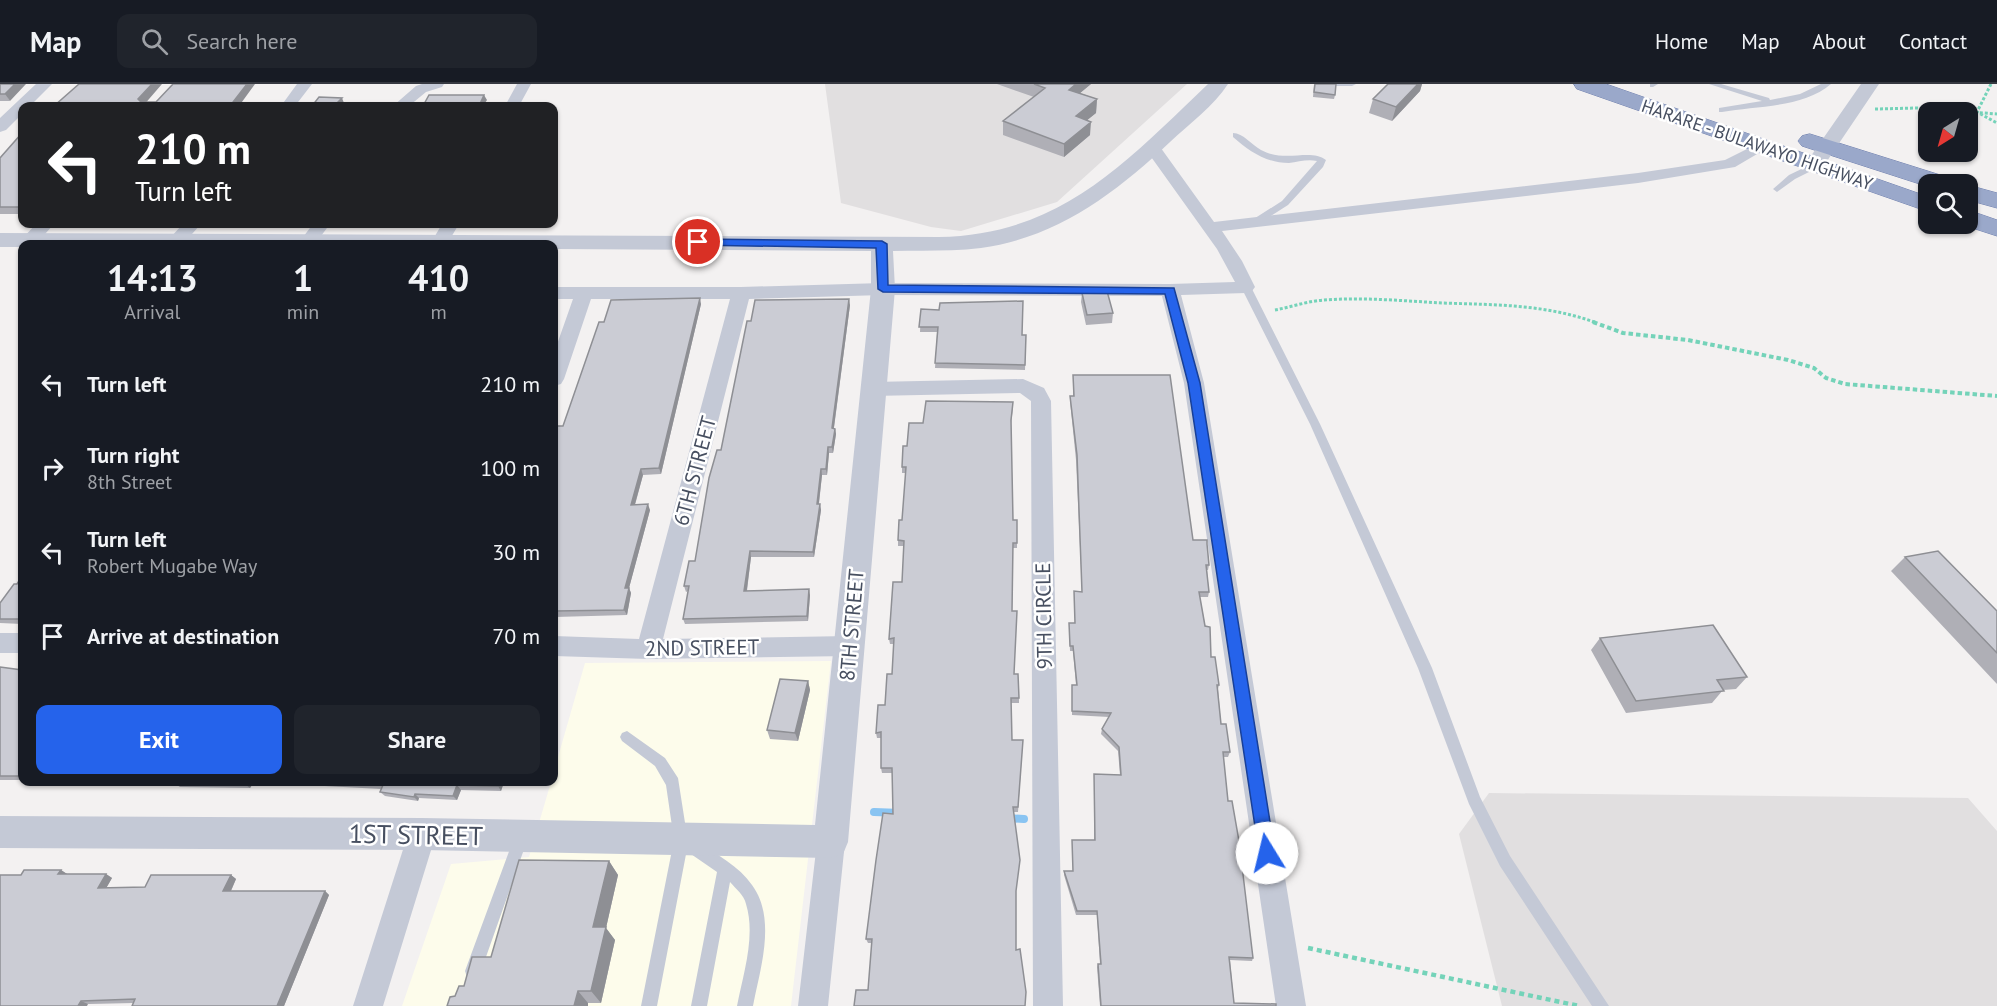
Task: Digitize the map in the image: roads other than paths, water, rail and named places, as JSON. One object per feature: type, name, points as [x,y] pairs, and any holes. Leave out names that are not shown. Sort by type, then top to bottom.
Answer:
[{"type":"highway","name":"HARARE - BULAWAYO HIGHWAY","points":[[1585,84],[1918,201]]},
{"type":"highway","name":"HARARE - BULAWAYO HIGHWAY","points":[[1652,84],[1828,147],[1918,176]]},
{"type":"highway","points":[[1978,195],[1997,201]]},
{"type":"highway","points":[[1978,221],[1997,228]]},
{"type":"street","points":[[26,102],[45,84]]},
{"type":"street","points":[[291,102],[305,84]]},
{"type":"street","points":[[405,102],[421,89],[437,84]]},
{"type":"street","points":[[0,240],[177,240],[315,232],[446,232],[882,244],[975,242],[997,239],[1046,223],[1075,210],[1152,147],[1219,84]]},
{"type":"street","points":[[1814,166],[1870,84]]},
{"type":"street","points":[[514,102],[520,85]]},
{"type":"street","points":[[0,127],[18,110]]},
{"type":"street","points":[[558,293],[741,293],[883,289],[1170,290],[1246,287],[1240,271],[1212,227],[1182,191],[1152,147]]},
{"type":"street","points":[[1212,227],[1638,178],[1729,164],[1761,147]]},
{"type":"street","points":[[30,240],[41,228]]},
{"type":"street","points":[[177,240],[188,228]]},
{"type":"street","name":"8TH STREET","points":[[813,1006],[831,842],[883,289],[882,244]]},
{"type":"street","points":[[1170,290],[1194,383],[1291,1006]]},
{"type":"street","points":[[558,368],[584,293]]},
{"type":"street","name":"6TH STREET","points":[[648,649],[741,293]]},
{"type":"street","name":"9TH CIRCLE","points":[[872,389],[1023,386],[1037,393],[1041,401],[1048,1006]]},
{"type":"street","points":[[0,643],[18,643]]},
{"type":"street","name":"2ND STREET","points":[[558,646],[648,649],[850,646]]},
{"type":"street","name":"1ST STREET","points":[[0,832],[422,834],[831,842]]},
{"type":"street","points":[[368,1006],[422,834]]},
{"type":"lane","points":[[1318,84],[1352,84]]},
{"type":"lane","points":[[1713,84],[1770,101]]},
{"type":"lane","points":[[1722,110],[1770,101],[1789,101],[1808,95],[1827,84]]},
{"type":"lane","points":[[1236,135],[1249,147],[1270,157],[1288,160],[1315,157],[1322,160],[1285,203],[1252,224]]},
{"type":"lane","points":[[1778,189],[1792,177],[1814,166]]},
{"type":"lane","points":[[1246,287],[1315,424],[1425,668],[1474,799],[1505,861],[1601,1006]]},
{"type":"lane","points":[[627,737],[660,762],[673,783],[681,840],[649,1006]]},
{"type":"lane","points":[[468,983],[521,837]]},
{"type":"lane","points":[[681,840],[725,868],[748,891],[758,923],[745,1006]]},
{"type":"lane","points":[[699,1006],[725,868]]},
{"type":"waterway","points":[[874,812],[901,813]]},
{"type":"waterway","points":[[1005,818],[1024,819]]}]
